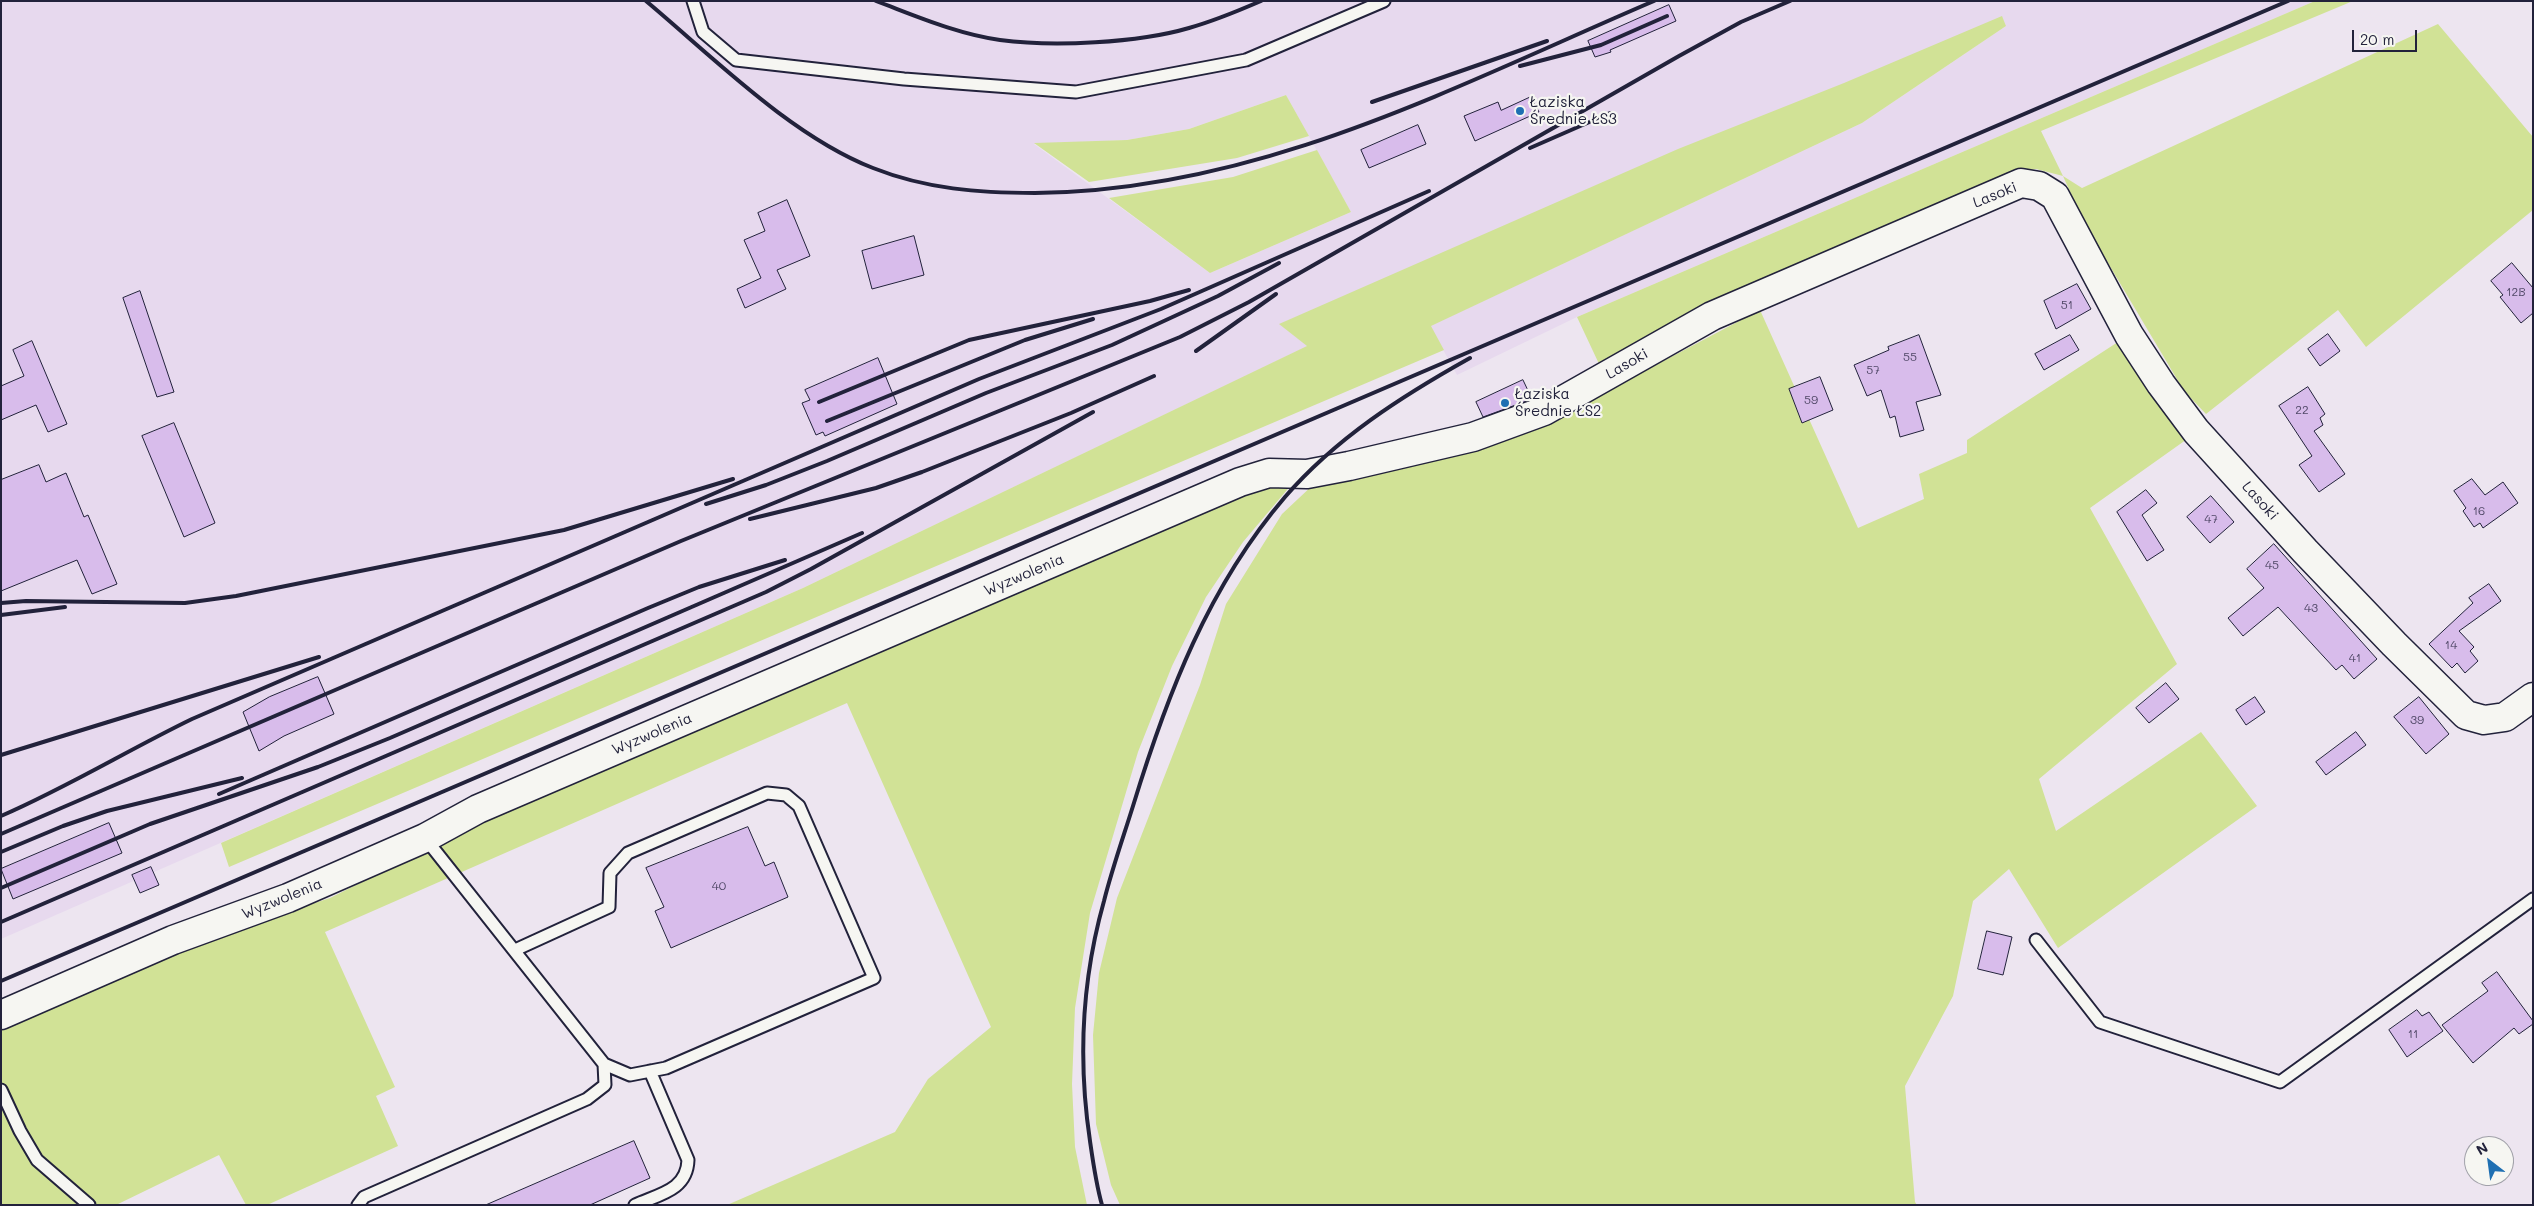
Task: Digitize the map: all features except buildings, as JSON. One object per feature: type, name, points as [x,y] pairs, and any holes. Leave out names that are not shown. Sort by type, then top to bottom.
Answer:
[{"type":"street","name":"Lasoki","points":[[1307,474],[1473,437],[1544,411],[1712,316],[2021,183],[2040,186],[2055,196],[2129,334],[2161,384],[2196,431],[2305,551],[2394,644],[2466,715],[2484,720],[2505,717],[2533,697]]},
{"type":"street","name":"Wyzwolenia","points":[[1,1015],[174,940],[288,898],[425,838],[487,805],[1240,482],[1269,473],[1307,474]]},
{"type":"lane","points":[[693,1],[703,32],[736,60],[904,79],[1076,92],[1246,60],[1384,1]]},
{"type":"lane","points":[[425,838],[604,1064],[630,1075],[666,1068],[874,978],[799,806],[786,795],[766,793],[628,853],[610,873],[609,907],[515,950]]},
{"type":"lane","points":[[2036,940],[2100,1022],[2280,1082],[2533,898]]},
{"type":"lane","points":[[358,1205],[364,1197],[587,1099],[605,1085],[604,1064]]},
{"type":"lane","points":[[635,1205],[678,1186],[688,1174],[688,1160],[650,1071]]},
{"type":"lane","points":[[1,1090],[20,1132],[37,1160],[89,1205]]},
{"type":"shaded area","points":[[1,1],[2315,1],[1577,317],[1457,375],[1430,326],[1862,123],[2006,26],[2002,17],[1280,324],[1308,346],[803,588],[1,939]],"holes":[[[1286,95],[1351,212],[1210,273],[1034,144],[1127,140],[1189,129]]]},
{"type":"green space","points":[[2315,1],[2353,1],[2041,131],[2063,176],[2036,169],[2011,174],[1600,366],[1577,317]]},
{"type":"green space","points":[[2002,16],[2006,26],[1862,123],[1431,326],[1444,350],[229,867],[221,843],[803,588],[1307,346],[1279,324],[1678,149],[1844,83]]},
{"type":"green space","points":[[2438,24],[2533,137],[2533,210],[2366,347],[2338,310],[2206,414],[2184,391],[2083,221],[2063,176],[2082,188]]},
{"type":"green space","points":[[1286,95],[1309,136],[1237,158],[1089,182],[1034,143],[1127,140],[1189,129]]},
{"type":"green space","points":[[1317,150],[1351,212],[1210,273],[1109,198],[1233,177]]},
{"type":"green space","points":[[1760,310],[1858,528],[1924,499],[1919,474],[1967,453],[1967,440],[2121,340],[2190,437],[2090,508],[2177,664],[2039,779],[2056,831],[2201,732],[2257,806],[2058,948],[2009,869],[1973,901],[1953,996],[1905,1086],[1915,1202],[1917,1205],[1120,1205],[1111,1185],[1096,1124],[1093,1035],[1099,973],[1117,898],[1200,685],[1226,604],[1282,514],[1315,483],[1540,426]]},
{"type":"green space","points":[[1270,483],[1292,484],[1243,542],[1206,597],[1172,666],[1138,752],[1090,913],[1075,1008],[1072,1084],[1075,1147],[1087,1205],[727,1205],[895,1132],[928,1079],[991,1027],[847,703],[325,932],[395,1087],[376,1096],[398,1146],[267,1205],[246,1205],[219,1155],[116,1205],[1,1205],[1,1024],[178,947],[330,898],[533,796]]},
{"type":"railway","points":[[646,1],[754,94],[812,136],[842,154],[873,168],[913,181],[973,191],[1035,193],[1118,188],[1198,174],[1276,154],[1353,128],[1429,99],[1654,1]]},
{"type":"railway","points":[[876,1],[937,24],[984,37],[1045,43],[1121,40],[1168,33],[1208,22],[1261,1]]},
{"type":"railway","points":[[1,834],[681,541],[1180,337],[1249,302],[1679,56],[1741,22],[1790,1]]},
{"type":"railway","points":[[1,981],[2288,1]]},
{"type":"railway","points":[[1520,66],[1601,45],[1667,16]]},
{"type":"railway","points":[[1372,102],[1547,41]]},
{"type":"railway","points":[[1530,148],[1610,113]]},
{"type":"railway","points":[[1,816],[192,719],[979,379],[1161,309],[1429,191]]},
{"type":"railway","points":[[706,504],[766,485],[986,393],[1112,345],[1218,296],[1279,263]]},
{"type":"railway","points":[[819,402],[969,340],[1150,301],[1189,290]]},
{"type":"railway","points":[[1196,351],[1276,294]]},
{"type":"railway","points":[[827,421],[1025,340],[1093,319]]},
{"type":"railway","points":[[1102,1205],[1091,1149],[1084,1081],[1084,1020],[1091,960],[1107,889],[1146,765],[1176,683],[1212,605],[1258,532],[1285,497],[1348,437],[1395,403],[1470,358]]},
{"type":"railway","points":[[750,519],[876,488],[922,472],[1071,413],[1154,376]]},
{"type":"railway","points":[[1,922],[766,592],[811,569],[1093,412]]},
{"type":"railway","points":[[1,603],[26,601],[185,603],[236,596],[564,530],[733,479]]},
{"type":"railway","points":[[1,888],[150,824],[318,767],[390,738],[862,533]]},
{"type":"railway","points":[[219,794],[648,608],[699,587],[785,560]]},
{"type":"railway","points":[[1,615],[65,607]]},
{"type":"railway","points":[[1,755],[319,657]]},
{"type":"railway","points":[[1,852],[63,826],[107,811],[242,778]]},
{"type":"place","name":"Łaziska Średnie ŁS3","points":[[1520,111]]},
{"type":"place","name":"Łaziska Średnie ŁS2","points":[[1505,403]]}]
